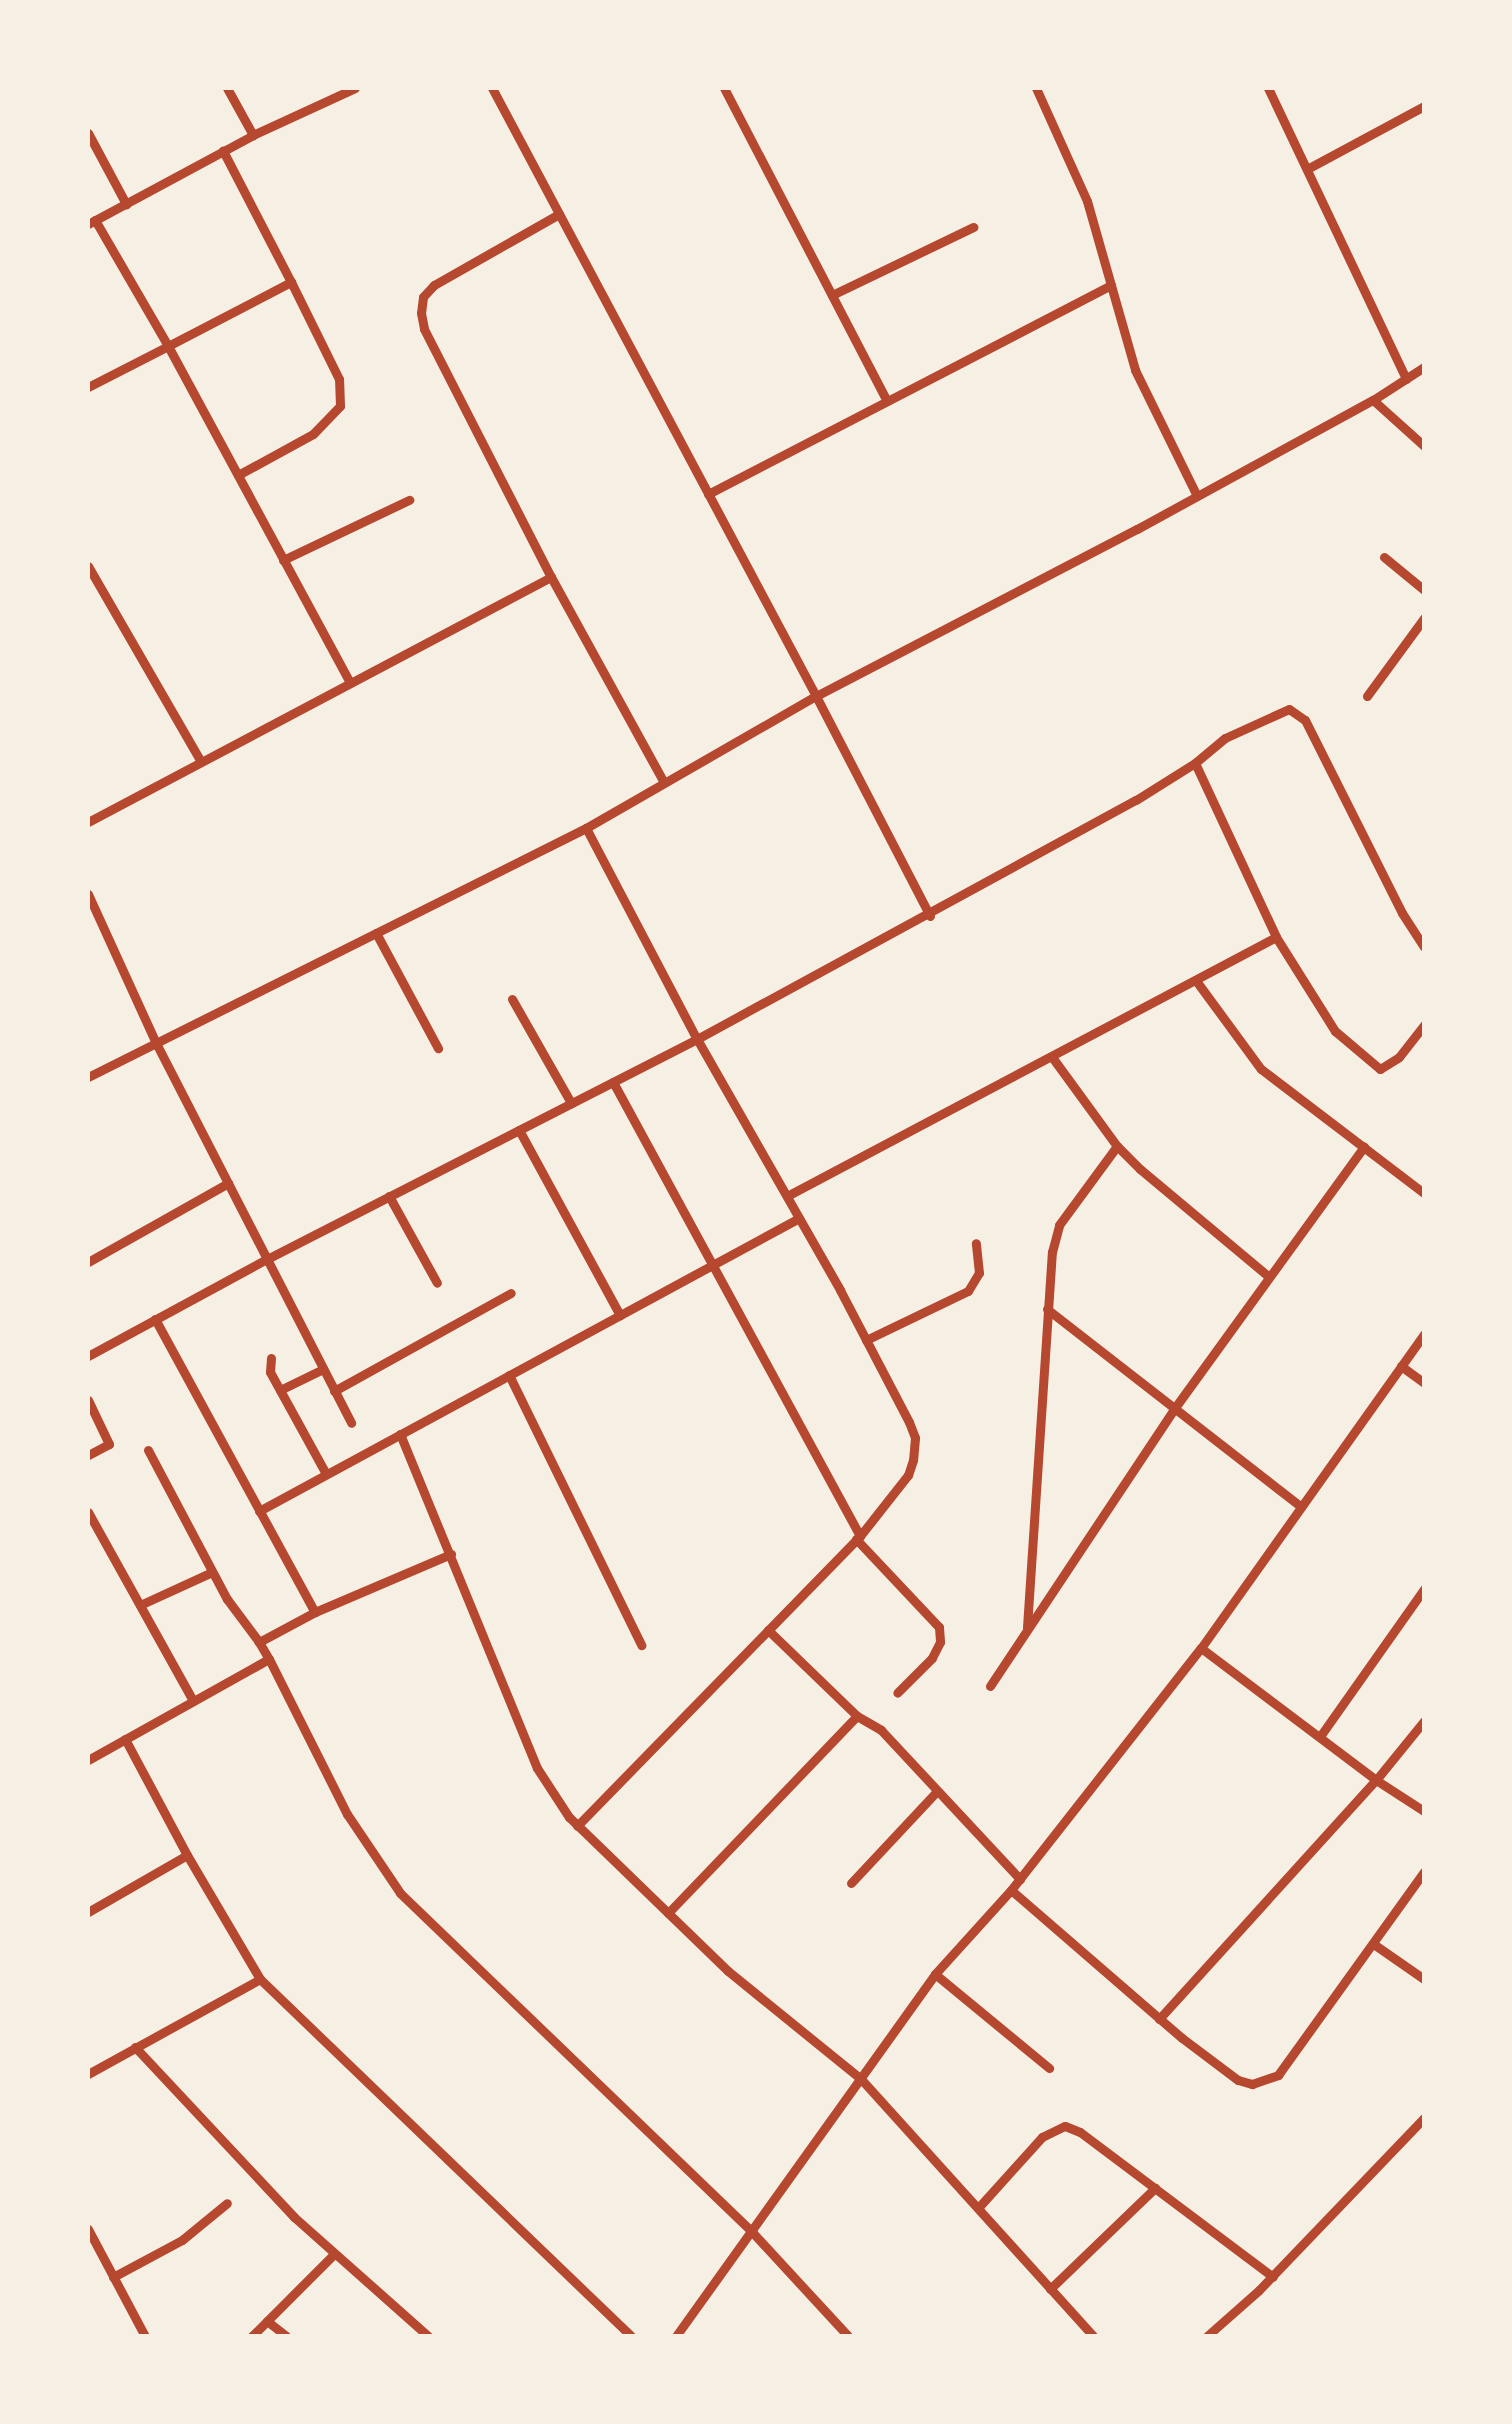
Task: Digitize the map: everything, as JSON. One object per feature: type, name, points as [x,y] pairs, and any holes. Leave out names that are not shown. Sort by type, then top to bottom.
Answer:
[{"type":"street","points":[[228,88],[254,135]]},
{"type":"street","points":[[349,681],[168,346],[91,222],[254,135],[355,88]]},
{"type":"street","points":[[492,88],[930,916]]},
{"type":"street","points":[[724,88],[887,401]]},
{"type":"street","points":[[1036,88],[1073,163],[1135,370],[1197,496]]},
{"type":"street","points":[[1268,88],[1406,379]]},
{"type":"street","points":[[1307,169],[1424,106]]},
{"type":"street","points":[[88,134],[126,204]]},
{"type":"street","points":[[223,151],[339,380],[340,406],[313,434],[238,475]]},
{"type":"street","points":[[558,214],[434,285],[424,297],[420,312],[424,329],[550,577],[663,782]]},
{"type":"street","points":[[832,295],[974,227]]},
{"type":"street","points":[[88,387],[291,282]]},
{"type":"street","points":[[708,494],[1111,285]]},
{"type":"street","points":[[88,1077],[586,828],[816,696],[1197,496],[1373,400],[1424,367]]},
{"type":"street","points":[[1373,400],[1424,446]]},
{"type":"street","points":[[284,560],[409,500]]},
{"type":"street","points":[[1384,557],[1424,590]]},
{"type":"street","points":[[88,566],[202,762]]},
{"type":"street","points":[[88,822],[550,577]]},
{"type":"street","points":[[1367,696],[1424,618]]},
{"type":"street","points":[[88,1356],[266,1259],[930,916],[1196,763],[1225,738],[1281,710],[1296,711],[1311,731],[1402,913],[1424,947]]},
{"type":"street","points":[[1196,763],[1276,937],[1335,1031],[1372,1067],[1387,1068],[1424,1025]]},
{"type":"street","points":[[577,1826],[858,1538],[908,1475],[915,1438],[866,1340],[697,1039],[586,828]]},
{"type":"street","points":[[88,894],[156,1043],[351,1423]]},
{"type":"street","points":[[376,933],[438,1048]]},
{"type":"street","points":[[787,1196],[1276,937]]},
{"type":"street","points":[[1196,982],[1260,1069],[1293,1098],[1424,1194]]},
{"type":"street","points":[[512,1000],[571,1103]]},
{"type":"street","points":[[1052,1058],[1117,1146],[1173,1200],[1269,1278]]},
{"type":"street","points":[[613,1082],[858,1538],[939,1628],[940,1642],[932,1658],[897,1693]]},
{"type":"street","points":[[520,1130],[620,1315]]},
{"type":"street","points":[[1027,1630],[1052,1252],[1059,1225],[1117,1146]]},
{"type":"street","points":[[990,1686],[1174,1409],[1364,1147]]},
{"type":"street","points":[[88,1262],[228,1184]]},
{"type":"street","points":[[389,1196],[437,1283]]},
{"type":"street","points":[[259,1511],[799,1218]]},
{"type":"street","points":[[866,1340],[968,1290],[979,1273],[976,1242]]},
{"type":"street","points":[[334,1391],[511,1293]]},
{"type":"street","points":[[1047,1309],[1300,1508]]},
{"type":"street","points":[[155,1320],[315,1612]]},
{"type":"street","points":[[682,2334],[935,1974],[1012,1890],[1200,1648],[1424,1334]]},
{"type":"street","points":[[271,1358],[270,1372],[326,1474]]},
{"type":"street","points":[[1401,1366],[1424,1383]]},
{"type":"street","points":[[280,1390],[323,1369]]},
{"type":"street","points":[[509,1375],[642,1645]]},
{"type":"street","points":[[88,1400],[109,1444],[88,1456]]},
{"type":"street","points":[[400,1434],[537,1768],[577,1826],[728,1971],[861,2079],[1093,2336]]},
{"type":"street","points":[[148,1450],[212,1572],[269,1660],[347,1814],[400,1893],[753,2233],[848,2336]]},
{"type":"street","points":[[88,1512],[194,1701]]},
{"type":"street","points":[[259,1642],[315,1612],[451,1554]]},
{"type":"street","points":[[140,1605],[212,1572]]},
{"type":"street","points":[[1321,1735],[1424,1589]]},
{"type":"street","points":[[768,1630],[857,1716],[880,1730],[1020,1879]]},
{"type":"street","points":[[1200,1648],[1376,1780],[1424,1810]]},
{"type":"street","points":[[88,1760],[269,1660]]},
{"type":"street","points":[[668,1913],[857,1716]]},
{"type":"street","points":[[1159,2019],[1376,1780],[1424,1720]]},
{"type":"street","points":[[125,1739],[186,1855],[260,1978],[631,2336]]},
{"type":"street","points":[[851,1882],[937,1791]]},
{"type":"street","points":[[88,1912],[186,1855]]},
{"type":"street","points":[[1012,1890],[1159,2019],[1238,2080],[1268,2082],[1278,2075],[1375,1945],[1424,1872]]},
{"type":"street","points":[[1375,1945],[1424,1980]]},
{"type":"street","points":[[935,1974],[1048,2068]]},
{"type":"street","points":[[88,2074],[260,1978]]},
{"type":"street","points":[[136,2048],[294,2217],[428,2336]]},
{"type":"street","points":[[1207,2336],[1273,2277],[1424,2118]]},
{"type":"street","points":[[978,2208],[1042,2138],[1065,2126],[1080,2132],[1273,2277]]},
{"type":"street","points":[[1050,2289],[1155,2188]]},
{"type":"street","points":[[112,2277],[182,2240],[227,2203]]},
{"type":"street","points":[[88,2229],[145,2336]]},
{"type":"street","points":[[252,2336],[334,2254]]},
{"type":"street","points":[[267,2321],[286,2336]]}]
